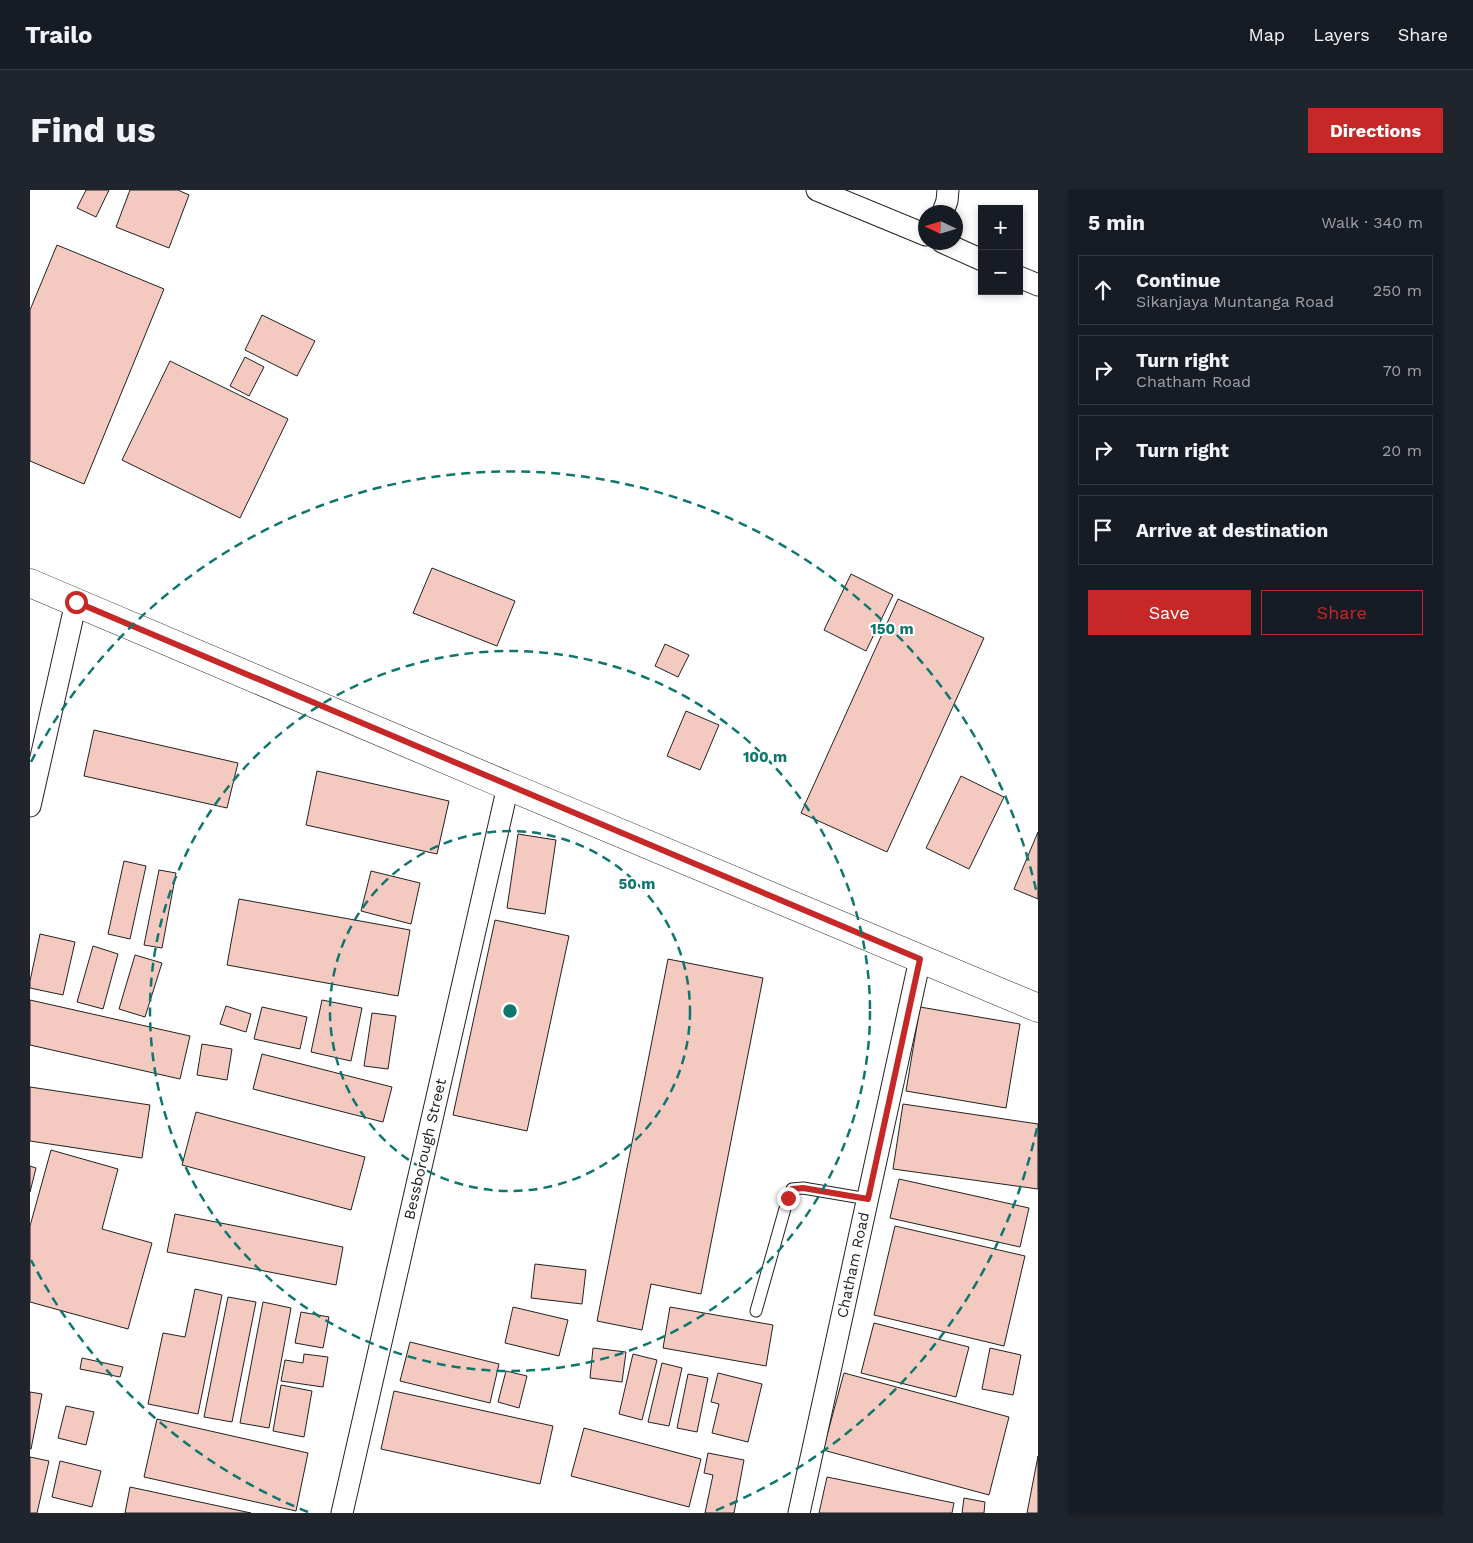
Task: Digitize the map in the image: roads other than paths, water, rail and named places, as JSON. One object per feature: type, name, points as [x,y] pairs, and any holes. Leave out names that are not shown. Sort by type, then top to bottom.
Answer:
[{"type":"street","points":[[817,190],[918,232]]},
{"type":"street","points":[[945,205],[948,190]]},
{"type":"street","points":[[960,250],[978,258]]},
{"type":"street","points":[[1023,278],[1038,285]]},
{"type":"street","points":[[30,583],[1038,1008]]},
{"type":"street","points":[[30,806],[76,602]]},
{"type":"street","name":"Bessborough Street","points":[[342,1513],[508,786]]},
{"type":"street","name":"Chatham Road","points":[[799,1513],[920,959]]},
{"type":"lane","points":[[756,1311],[792,1189],[803,1188],[868,1199]]}]
